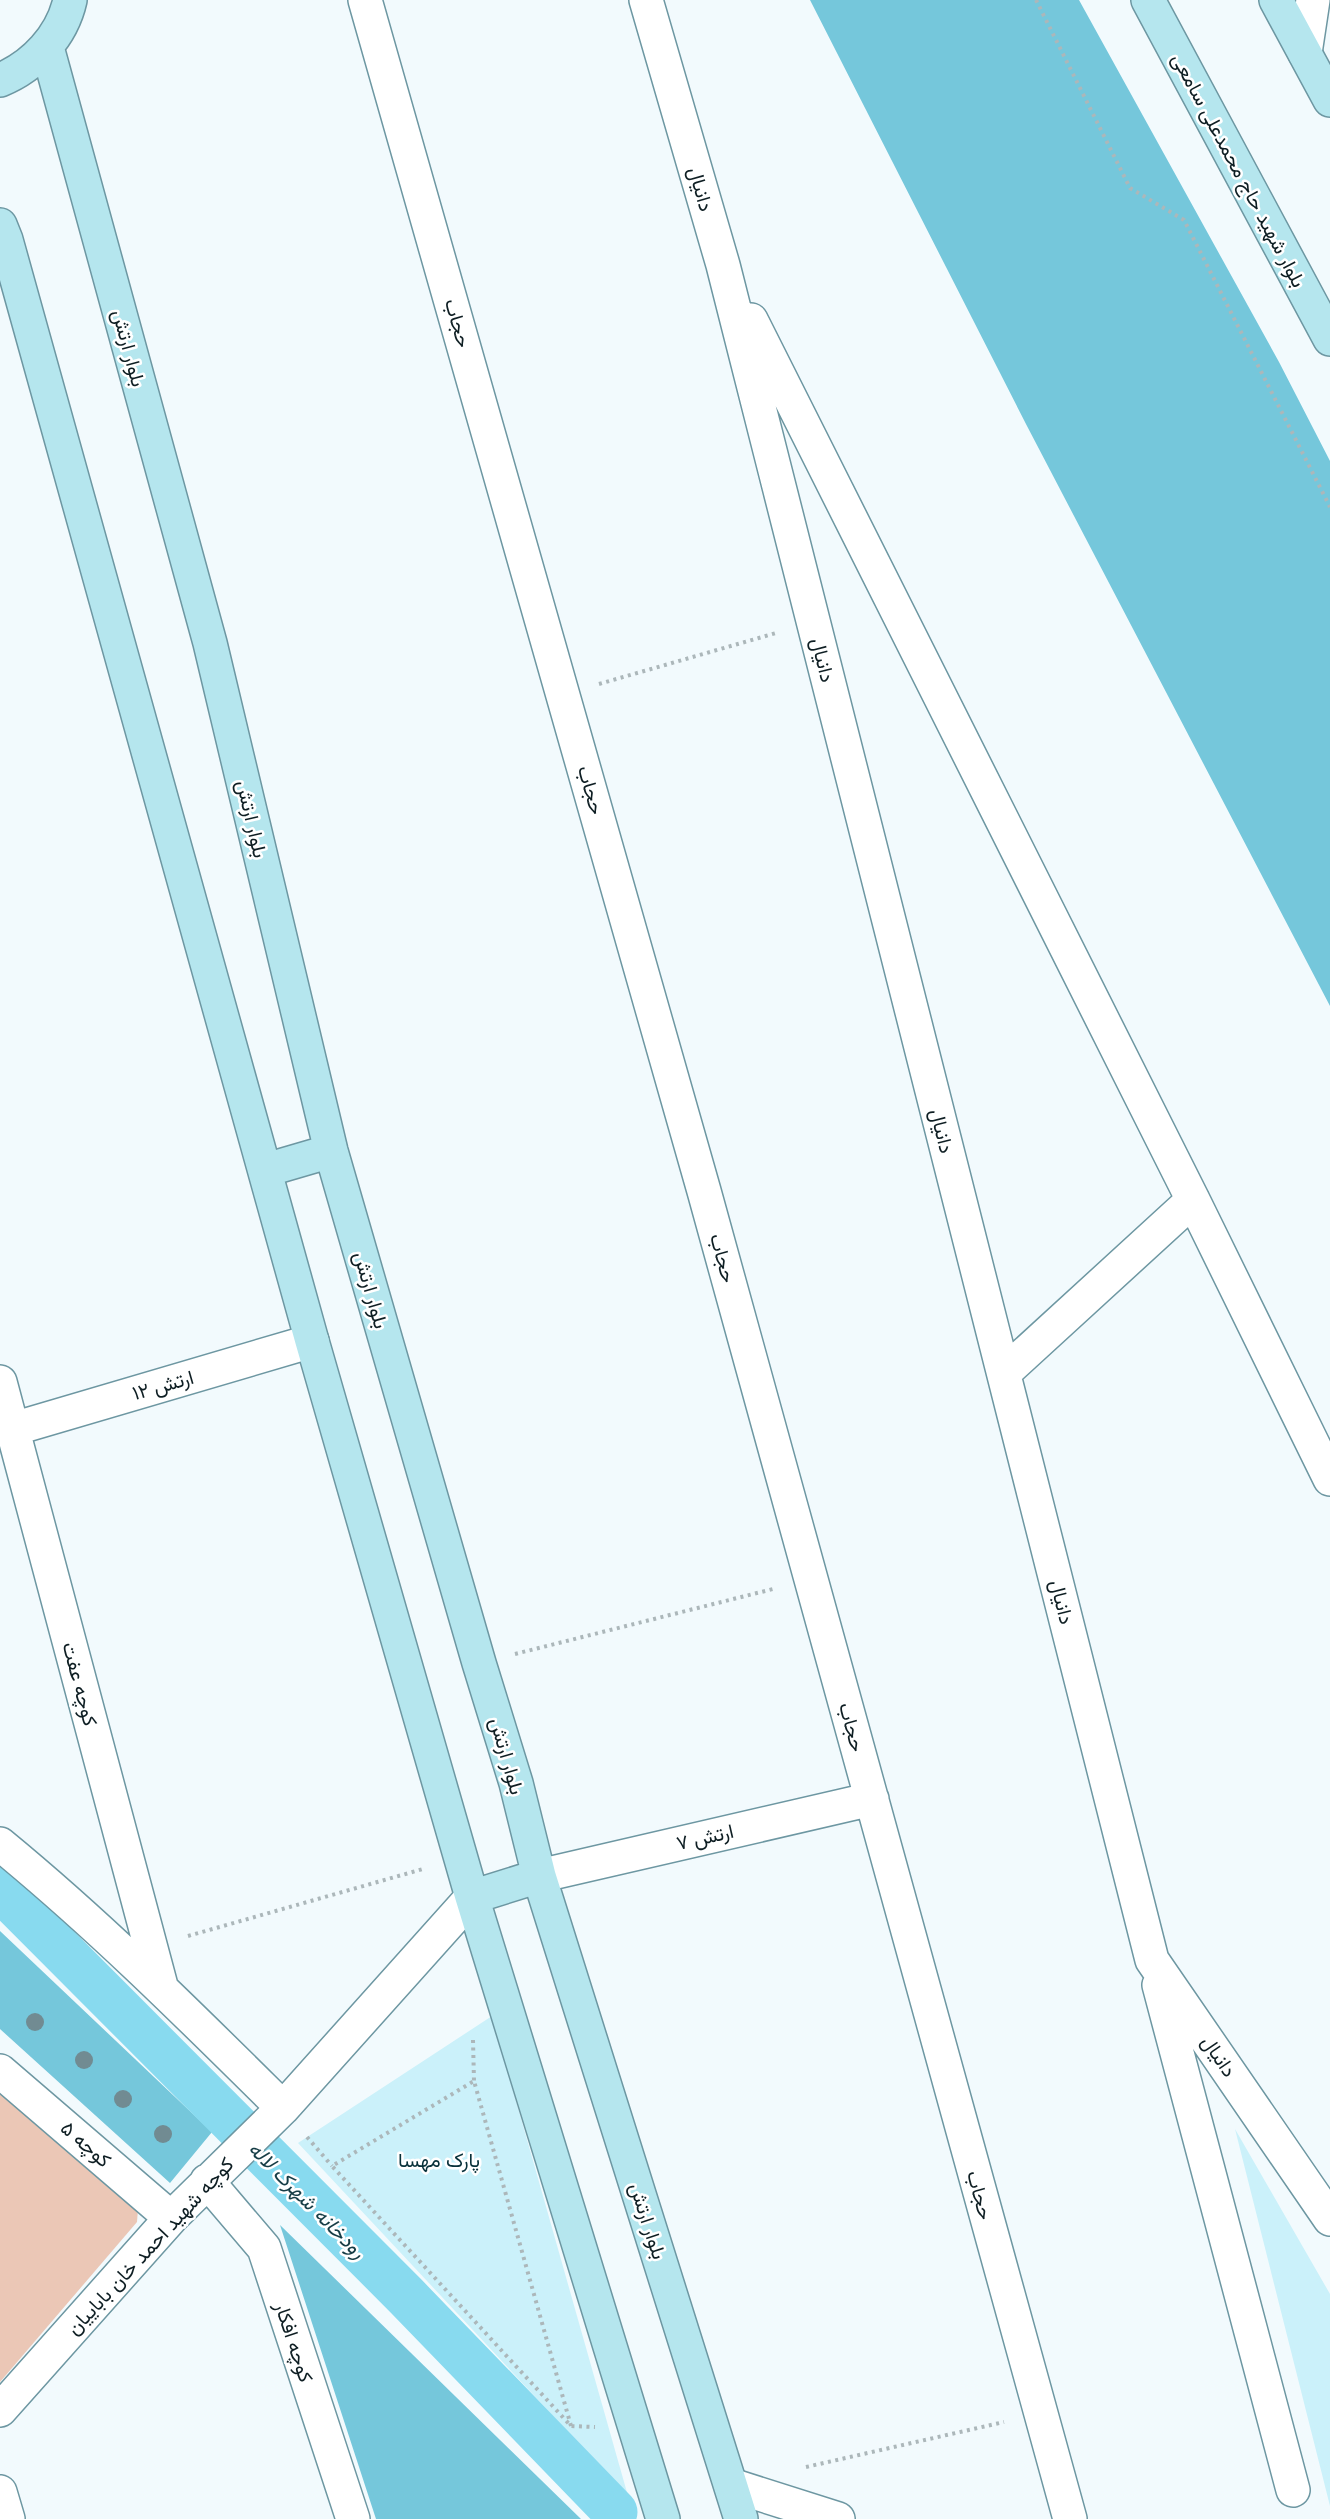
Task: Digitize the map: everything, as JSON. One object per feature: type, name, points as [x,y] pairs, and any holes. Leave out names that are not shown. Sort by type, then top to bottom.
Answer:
[{"type":"street","points":[[0,80],[18,73],[47,47],[67,15],[70,0]]},
{"type":"street","name":"حجاب","points":[[366,0],[564,695],[1070,2519]]},
{"type":"street","name":"دانیال","points":[[646,0],[723,265],[1152,1960],[1330,2219]]},
{"type":"street","name":"بلوار شهید حاج محمدعلی سامعی","points":[[1149,0],[1330,339]]},
{"type":"street","points":[[1276,0],[1330,100]]},
{"type":"street","points":[[1305,53],[1313,0]]},
{"type":"street","name":"بلوار ارتش","points":[[47,47],[210,643],[331,1151],[516,1783],[538,1876],[741,2519]]},
{"type":"street","points":[[0,225],[312,1341],[472,1897],[663,2519]]},
{"type":"street","points":[[723,265],[1193,1200],[1330,1479]]},
{"type":"street","points":[[266,1170],[331,1151]]},
{"type":"street","points":[[1004,1373],[1193,1200]]},
{"type":"street","name":"ارتش ۱۲","points":[[13,1430],[312,1341]]},
{"type":"street","name":"کوچه عفت","points":[[0,1382],[161,1986]]},
{"type":"street","name":"ارتش ۷","points":[[538,1876],[872,1799]]},
{"type":"street","points":[[0,1844],[161,1986],[274,2117]]},
{"type":"street","points":[[472,1897],[538,1876]]},
{"type":"street","name":"کوچه شهید احمد خان باباییان","points":[[0,2410],[171,2218],[274,2117],[472,1897]]},
{"type":"street","points":[[1152,1960],[1293,2490]]},
{"type":"street","name":"کوچه ۵","points":[[0,2071],[171,2218]]},
{"type":"street","name":"کوچه افکار","points":[[214,2174],[264,2248],[352,2519]]},
{"type":"street","points":[[731,2484],[838,2519]]},
{"type":"street","points":[[0,2492],[8,2519]]},
{"type":"path","points":[[1036,0],[1130,188],[1184,220],[1330,507]]},
{"type":"path","points":[[564,695],[814,622]]},
{"type":"path","points":[[479,1663],[811,1580]]},
{"type":"path","points":[[149,1946],[461,1858]]},
{"type":"path","points":[[474,2081],[519,2242],[571,2426],[332,2166],[474,2081]]},
{"type":"path","points":[[800,2469],[1040,2414]]},
{"type":"green space","name":"پارک مهسا","points":[[492,2016],[628,2496],[298,2143]]},
{"type":"green space","points":[[1235,2129],[1330,2294],[1330,2506]]},
{"type":"shaded area","points":[[810,0],[1079,0],[1279,362],[1330,461],[1330,1006],[1027,426]]},
{"type":"shaded area","points":[[0,1931],[212,2132],[170,2183],[0,2029]]},
{"type":"shaded area","points":[[280,2225],[581,2519],[376,2519]]},
{"type":"building","points":[[0,2089],[138,2209],[137,2222],[0,2382]]},
{"type":"waterway","name":"رودخانه شهرک لاله","points":[[0,1889],[406,2296],[615,2512]]}]
